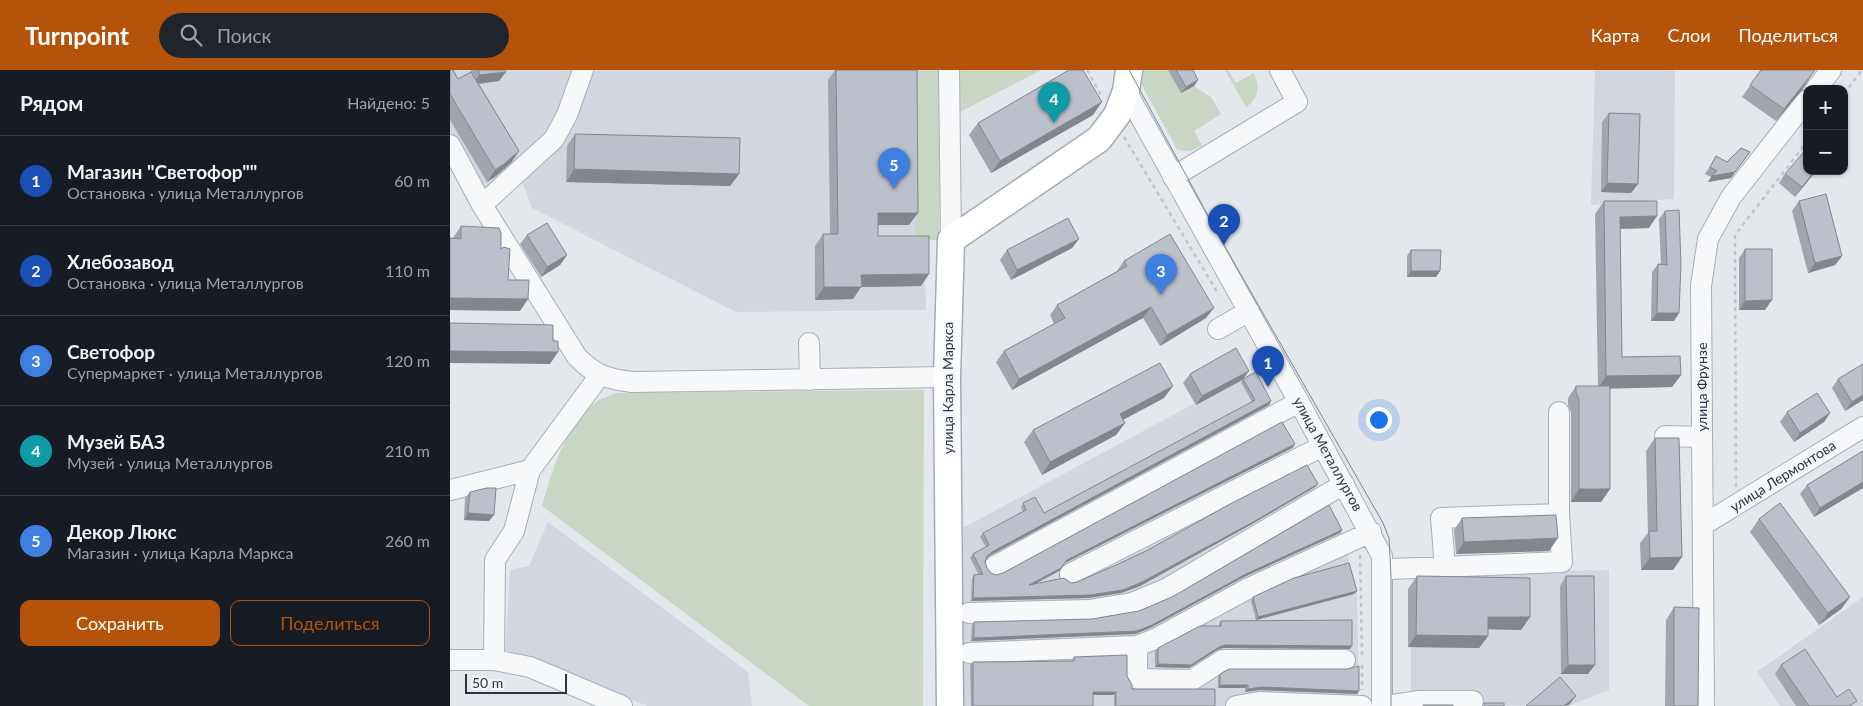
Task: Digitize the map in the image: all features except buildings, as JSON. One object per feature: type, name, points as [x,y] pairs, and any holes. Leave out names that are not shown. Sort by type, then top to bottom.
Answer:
[{"type":"main road","points":[[951,240],[1099,139],[1114,119],[1127,81]]},
{"type":"main road","name":"улица Карла Маркса","points":[[950,706],[947,377],[951,240]]},
{"type":"street","points":[[482,205],[554,139],[567,114],[583,70]]},
{"type":"street","name":"улица Карла Маркса","points":[[949,70],[951,240]]},
{"type":"street","points":[[1174,177],[1297,102],[1280,70]]},
{"type":"street","points":[[1819,85],[1831,70]]},
{"type":"street","name":"улица Металлургов","points":[[1127,81],[1174,177],[1234,320],[1299,402],[1344,484],[1365,535],[1382,556],[1382,706]]},
{"type":"street","name":"улица Фрунзе","points":[[1704,706],[1701,286],[1708,239],[1731,197],[1803,105]]},
{"type":"street","points":[[450,144],[482,205],[577,357],[589,369],[600,375],[632,382],[947,377]]},
{"type":"street","points":[[809,343],[810,380]]},
{"type":"street","points":[[494,660],[495,560],[514,531],[530,470],[600,375]]},
{"type":"street","points":[[995,566],[1299,402]]},
{"type":"street","points":[[1382,569],[1562,562],[1559,514],[1559,412]]},
{"type":"street","name":"улица Лермонтова","points":[[1703,525],[1863,427]]},
{"type":"street","points":[[1665,436],[1702,436]]},
{"type":"street","points":[[1070,574],[1323,446]]},
{"type":"street","points":[[450,490],[530,470]]},
{"type":"street","points":[[969,613],[1090,610],[1132,603],[1166,589],[1344,484]]},
{"type":"street","points":[[1445,567],[1441,518],[1559,514]]},
{"type":"street","points":[[969,653],[1137,646],[1155,639],[1249,588],[1365,535]]},
{"type":"street","points":[[1137,646],[1137,679],[1192,680],[1223,660],[1345,660]]},
{"type":"street","points":[[450,660],[494,660],[530,667],[622,706]]},
{"type":"street","points":[[1236,706],[1259,702],[1362,701]]},
{"type":"street","points":[[1386,706],[1420,701],[1473,701]]},
{"type":"path","points":[[1087,70],[1114,119],[1234,320]]},
{"type":"path","points":[[1848,89],[1862,70]]},
{"type":"path","points":[[1736,505],[1735,235],[1803,147]]},
{"type":"path","points":[[1362,701],[1365,535]]},
{"type":"shaded area","points":[[450,70],[916,70],[915,240],[924,241],[926,310],[736,312],[532,208],[523,184],[503,178],[483,188],[450,131]]},
{"type":"shaded area","points":[[1595,70],[1675,70],[1674,199],[1591,205]]},
{"type":"shaded area","points":[[1253,372],[1342,532],[1357,593],[1359,706],[962,706],[961,529]]},
{"type":"shaded area","points":[[548,522],[748,672],[752,706],[648,706],[505,654],[510,570],[529,566]]},
{"type":"shaded area","points":[[1609,570],[1609,690],[1568,706],[1411,704],[1411,647],[1408,647],[1408,589],[1424,589],[1424,573]]},
{"type":"shaded area","points":[[1863,597],[1863,706],[1780,706],[1757,672]]},
{"type":"green space","points":[[916,70],[940,70],[939,240],[915,240]]},
{"type":"green space","points":[[955,70],[1041,70],[954,115]]},
{"type":"green space","points":[[1144,70],[1168,70],[1211,97],[1221,114],[1194,131],[1202,145],[1190,151],[1177,149],[1141,84]]},
{"type":"green space","points":[[1225,70],[1228,70],[1236,83],[1254,73],[1258,87],[1257,92],[1254,100],[1246,107]]},
{"type":"green space","points":[[924,390],[923,706],[809,706],[542,506],[556,462],[577,421],[599,400],[617,393]]},
{"type":"tram line","points":[[1129,70],[1224,245],[1383,523],[1389,538],[1391,576],[1391,706]]},
{"type":"place","name":"Музей БАЗ","points":[[1054,123]]},
{"type":"place","name":"Декор Люкс","points":[[894,189]]},
{"type":"place","name":"Хлебозавод","points":[[1224,245]]},
{"type":"place","name":"Светофор","points":[[1161,295]]},
{"type":"place","name":"Магазин \"Светофор\"\"","points":[[1268,387]]}]
